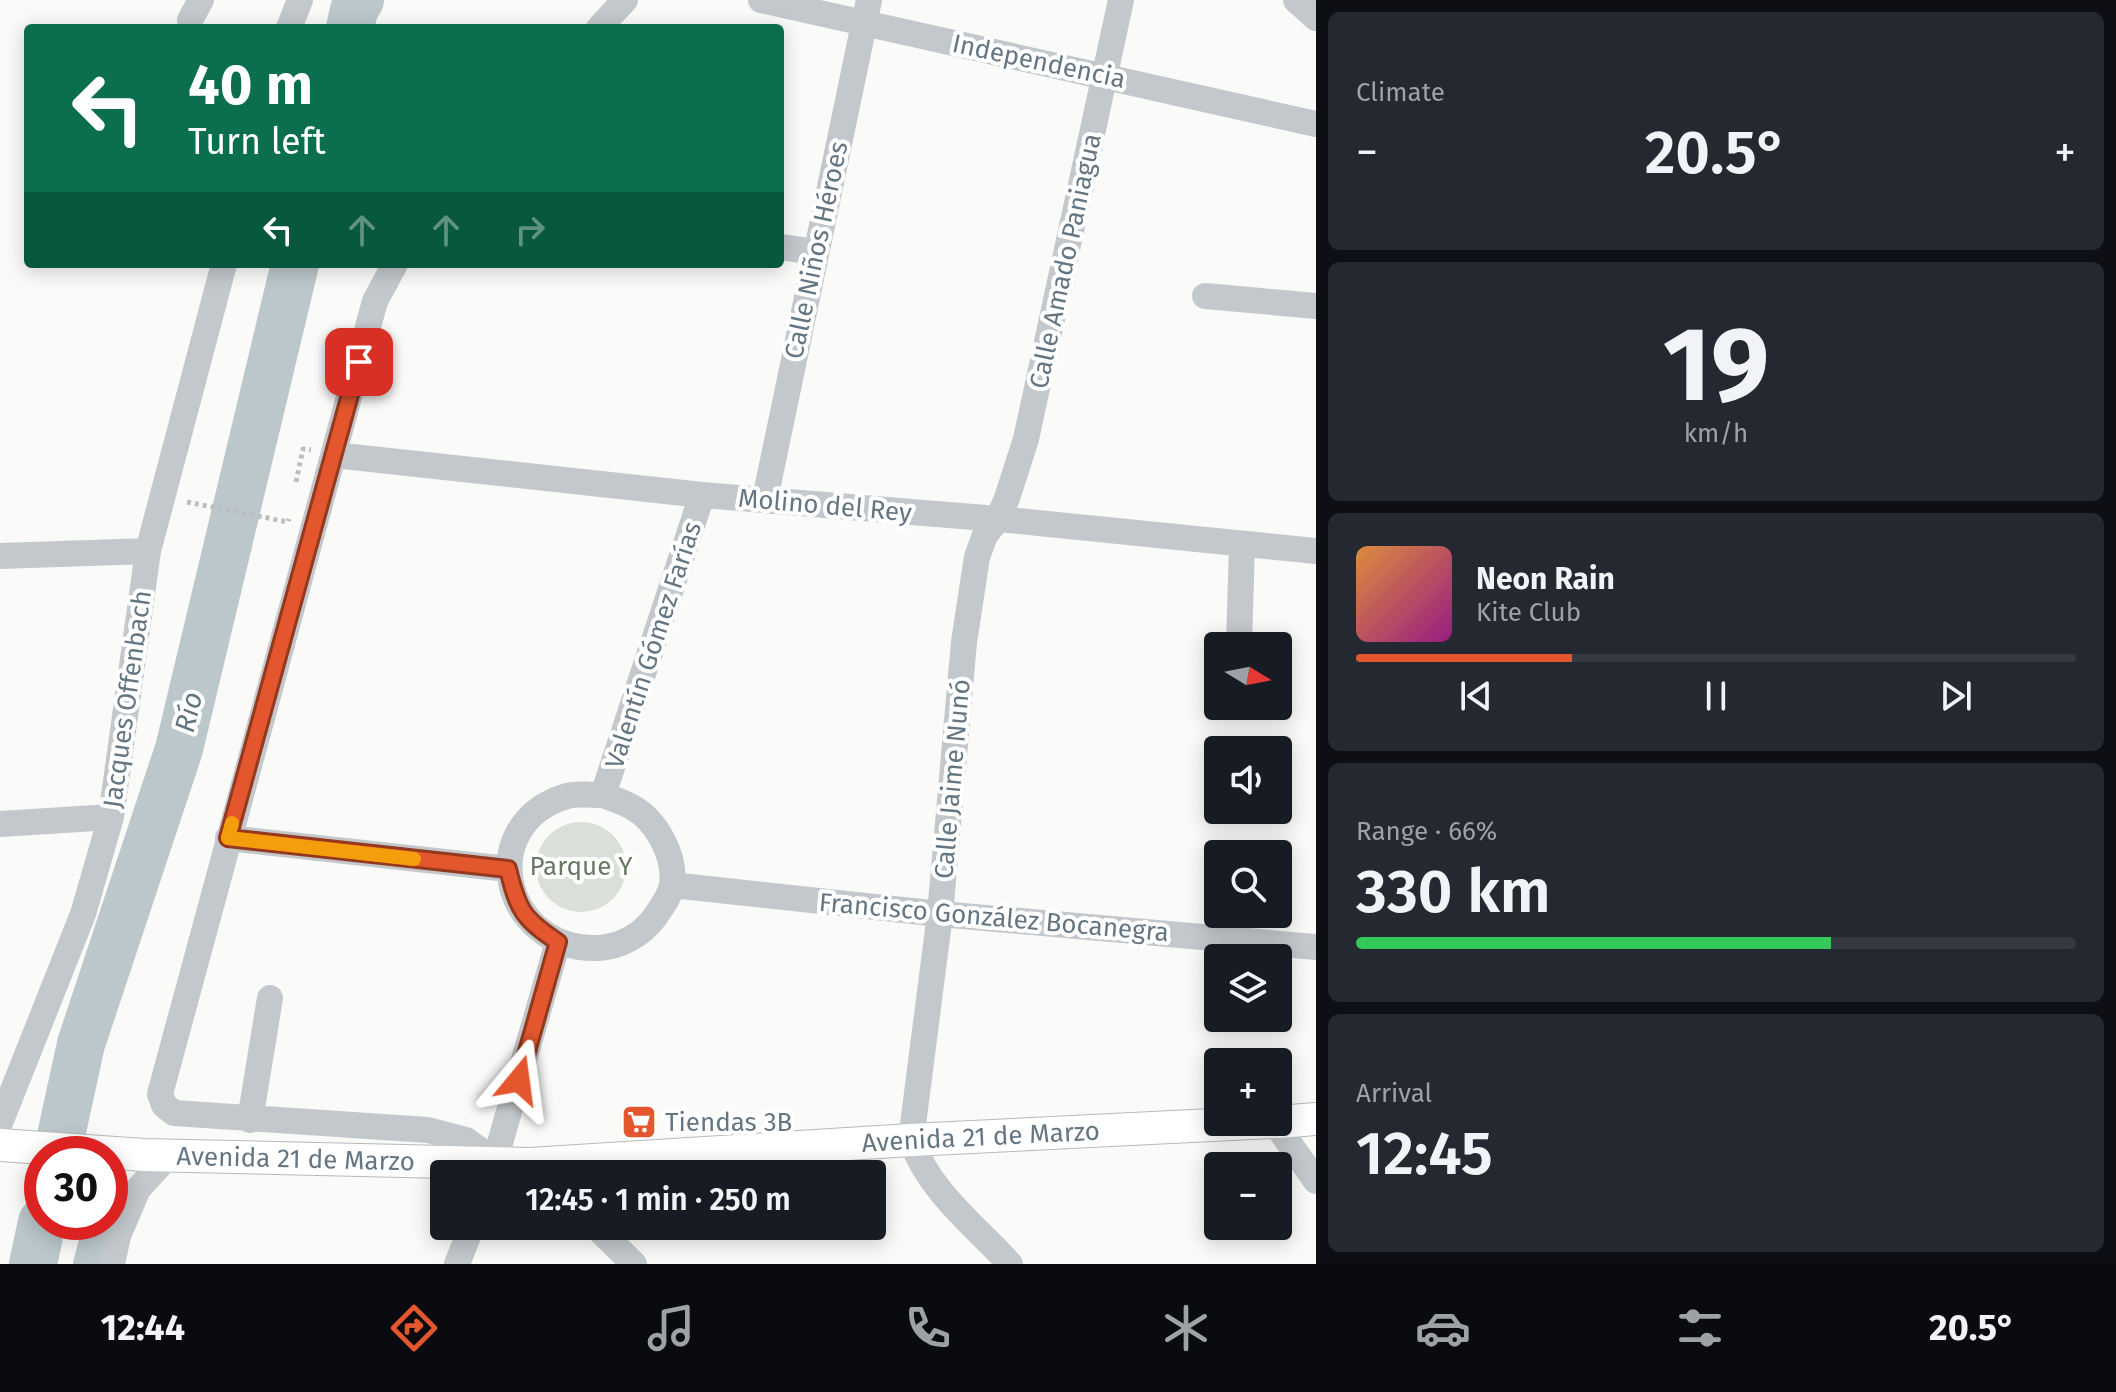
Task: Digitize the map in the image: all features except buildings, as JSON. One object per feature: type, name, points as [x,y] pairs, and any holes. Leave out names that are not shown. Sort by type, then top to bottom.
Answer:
[{"type":"main road","name":"Avenida 21 de Marzo","points":[[1292,1121],[1316,1119]]},
{"type":"main road","name":"Avenida 21 de Marzo","points":[[652,1160],[911,1140],[1204,1126]]},
{"type":"main road","name":"Avenida 21 de Marzo","points":[[6,1138],[157,1155],[430,1166]]},
{"type":"street","points":[[289,0],[289,24]]},
{"type":"street","points":[[291,24],[300,0]]},
{"type":"street","points":[[603,24],[625,0]]},
{"type":"street","name":"Independencia","points":[[761,0],[867,12],[1105,75],[1316,124]]},
{"type":"street","name":"Calle Amado Paniagua","points":[[998,519],[1017,472],[1026,439],[1121,0]]},
{"type":"street","points":[[1296,0],[1316,18]]},
{"type":"street","name":"Calle Niños Héroes","points":[[765,499],[867,12]]},
{"type":"street","points":[[784,248],[816,252]]},
{"type":"street","name":"Jacques Offenbach","points":[[6,1138],[83,914],[111,817],[148,551],[223,268]]},
{"type":"street","points":[[393,268],[375,301],[228,838],[508,869]]},
{"type":"street","points":[[1205,296],[1316,306]]},
{"type":"street","name":"Molino del Rey","points":[[334,455],[702,495],[998,519],[1316,551]]},
{"type":"street","name":"Valentín Gómez Farías","points":[[603,795],[702,495]]},
{"type":"street","name":"Calle Jaime Nunó","points":[[911,1140],[940,914],[964,642],[977,557],[985,535],[998,519]]},
{"type":"street","points":[[1239,632],[1242,544]]},
{"type":"street","points":[[0,556],[148,551]]},
{"type":"street","points":[[603,795],[634,808],[654,827],[669,855],[672,885],[649,925],[630,940],[606,947],[582,948],[558,942],[531,924],[516,901],[508,869],[515,836],[537,811],[568,796],[603,795]]},
{"type":"street","points":[[0,824],[111,817]]},
{"type":"street","name":"Avenida 21 de Marzo","points":[[228,838],[160,1094],[164,1105],[174,1113],[428,1130],[466,1140],[486,1160]]},
{"type":"street","name":"Francisco González Bocanegra","points":[[672,885],[940,914],[1316,947]]},
{"type":"street","points":[[496,1160],[558,942]]},
{"type":"street","points":[[250,1120],[270,998]]},
{"type":"street","points":[[1285,1136],[1316,1181]]},
{"type":"street","points":[[911,1140],[919,1161],[935,1186],[1010,1264]]},
{"type":"street","points":[[112,1264],[118,1236],[157,1155]]},
{"type":"street","points":[[457,1264],[466,1240]]},
{"type":"street","points":[[609,1240],[634,1264]]},
{"type":"path","points":[[183,501],[288,522]]},
{"type":"green space","name":"Parque Y","points":[[581,822],[598,826],[613,835],[622,850],[626,867],[622,884],[613,899],[598,908],[581,912],[564,908],[549,899],[540,884],[536,867],[540,850],[549,835],[564,826]]},
{"type":"waterway","name":"Río","points":[[351,24],[360,0]]},
{"type":"waterway","name":"Río","points":[[61,1136],[81,1044],[179,749],[294,268]]},
{"type":"waterway","name":"Río","points":[[33,1264],[38,1240]]},
{"type":"waterway","points":[[87,1264],[94,1240]]},
{"type":"slow traffic","points":[[232,823],[228,838],[414,859]]},
{"type":"place","name":"Tiendas 3B","points":[[639,1122]]},
{"type":"route","points":[[359,362],[228,838],[508,869],[516,901],[531,924],[558,942],[519,1080]]}]
